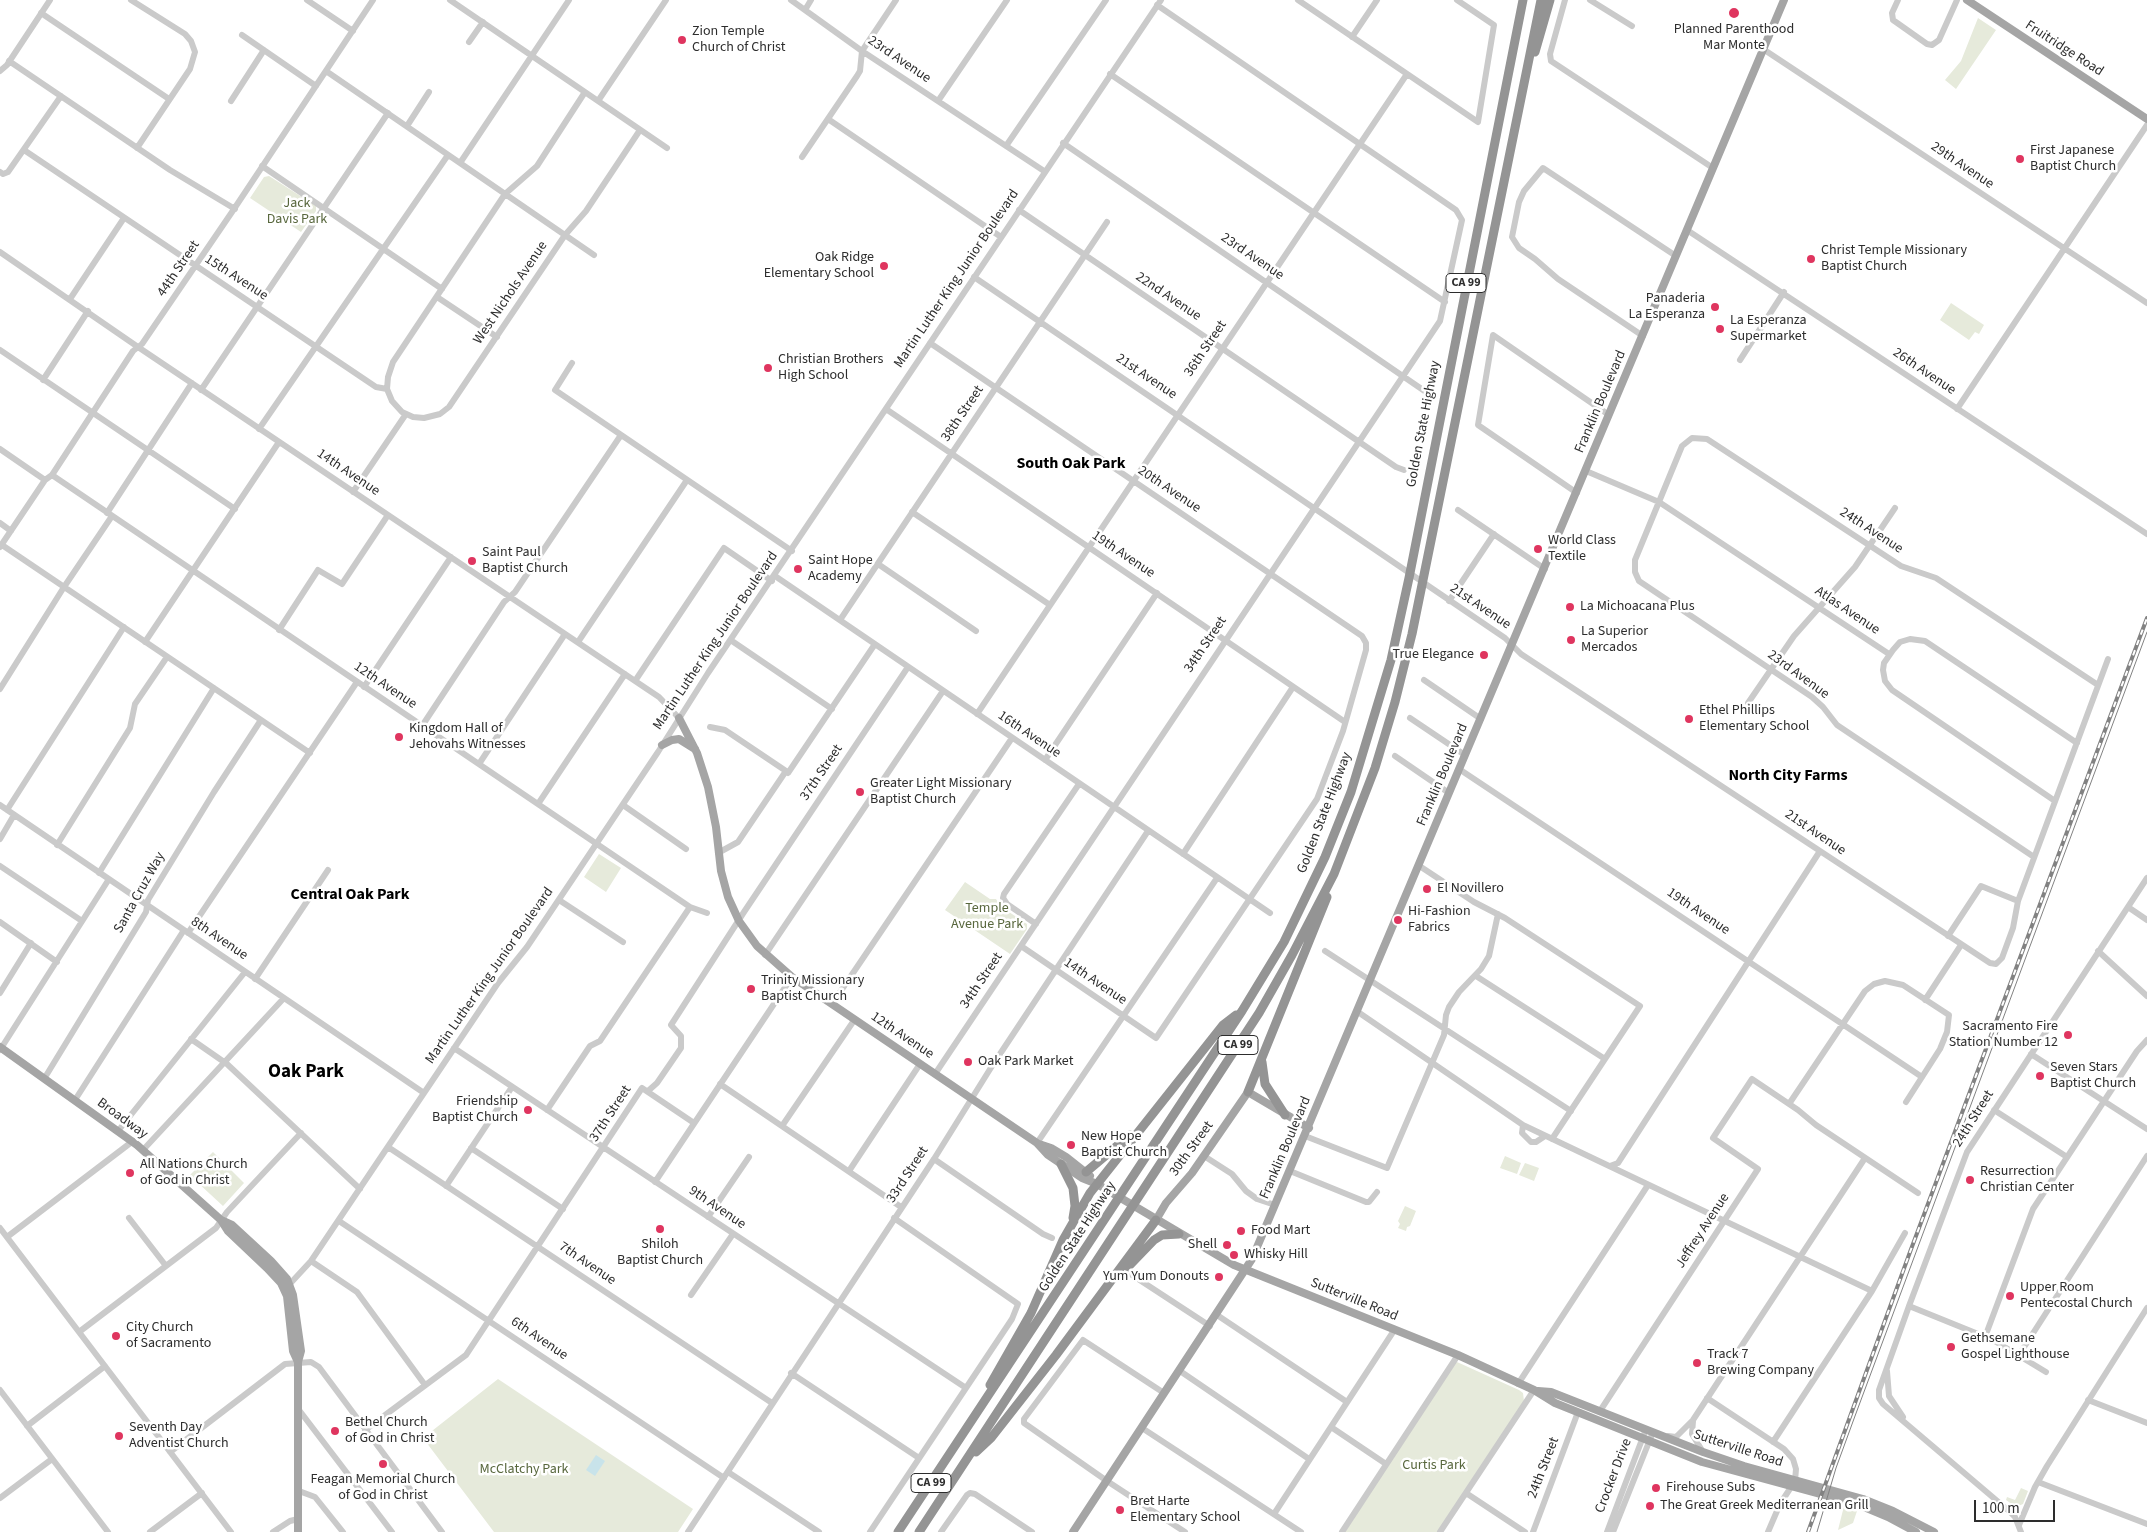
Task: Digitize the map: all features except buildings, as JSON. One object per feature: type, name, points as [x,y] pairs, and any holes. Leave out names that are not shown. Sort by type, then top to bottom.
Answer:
[{"type":"highway","name":"Golden State Highway","points":[[898,1532],[1242,1011],[1290,929],[1325,857],[1351,792],[1391,660],[1522,0]]},
{"type":"highway","name":"Golden State Highway","points":[[919,1532],[1259,1013],[1292,955],[1334,874],[1374,768],[1395,702],[1422,587],[1541,0]]},
{"type":"highway","points":[[1520,100],[1550,0]]},
{"type":"highway","points":[[1248,1092],[1310,942],[1334,874]]},
{"type":"highway","points":[[1070,1227],[1147,1120],[1223,1025],[1242,1011]]},
{"type":"highway","points":[[1262,1056],[1262,1072],[1265,1084],[1285,1115]]},
{"type":"highway","points":[[1086,1172],[1147,1120]]},
{"type":"highway","points":[[964,1434],[1031,1313],[1070,1227],[1074,1214],[1075,1197],[1071,1182],[1061,1164]]},
{"type":"highway","points":[[966,1461],[991,1438],[1118,1274],[1152,1218]]},
{"type":"highway","points":[[1118,1274],[1161,1235],[1179,1234]]},
{"type":"main road","name":"Franklin Boulevard","points":[[1073,1532],[1246,1271],[1309,1128],[1418,865],[1545,569],[1784,0]]},
{"type":"main road","name":"Fruitridge Road","points":[[1968,0],[2147,119]]},
{"type":"main road","name":"12th Avenue","points":[[679,718],[695,748],[704,772],[713,806],[718,853],[726,893],[739,921],[765,955],[792,977],[1037,1143],[1048,1155],[1061,1164],[1082,1178],[1100,1185]]},
{"type":"main road","points":[[662,745],[679,739],[695,748]]},
{"type":"main road","name":"Broadway","points":[[0,1048],[132,1141],[221,1220],[232,1225],[283,1274],[301,1351],[298,1362],[298,1532]]},
{"type":"main road","points":[[1248,1092],[1309,1128]]},
{"type":"main road","name":"30th Street","points":[[1152,1218],[1166,1204],[1204,1156],[1248,1092]]},
{"type":"main road","name":"12th Avenue","points":[[1037,1143],[1051,1148],[1086,1172],[1100,1185],[1152,1218],[1222,1260],[1246,1271]]},
{"type":"main road","name":"Sutterville Road","points":[[1246,1271],[1458,1355],[1534,1390],[1555,1403],[1702,1462],[1849,1502],[1888,1517],[1916,1532]]},
{"type":"main road","name":"Sutterville Road","points":[[1534,1390],[1551,1392],[1702,1452],[1770,1474],[1863,1498],[1894,1511],[1934,1532]]},
{"type":"main road","points":[[1578,1412],[1585,1410],[1606,1418],[1611,1416]]},
{"type":"street","points":[[0,70],[9,61],[50,0]]},
{"type":"street","points":[[132,0],[185,34],[194,46],[193,64],[137,148]]},
{"type":"street","points":[[307,0],[353,31]]},
{"type":"street","name":"44th Street","points":[[1,546],[45,480],[52,475],[133,351],[142,344],[235,209],[373,0]]},
{"type":"street","points":[[450,0],[666,148]]},
{"type":"street","points":[[598,101],[666,0]]},
{"type":"street","name":"23rd Avenue","points":[[792,0],[862,51],[1044,171]]},
{"type":"street","points":[[805,10],[811,0]]},
{"type":"street","points":[[802,157],[860,70],[862,51],[896,0]]},
{"type":"street","points":[[938,101],[1007,0]]},
{"type":"street","points":[[1006,146],[1106,0]]},
{"type":"street","points":[[1298,0],[1478,122],[1494,25],[1457,0]]},
{"type":"street","points":[[1352,37],[1377,0]]},
{"type":"street","points":[[1565,0],[1550,54],[1551,62],[1714,168]]},
{"type":"street","points":[[1590,0],[1632,26]]},
{"type":"street","points":[[1898,0],[1892,13],[1893,20],[1927,44],[1932,44],[1939,40],[1957,0]]},
{"type":"street","points":[[460,163],[532,56],[566,1]]},
{"type":"street","points":[[1159,3],[1361,145]]},
{"type":"street","name":"Martin Luther King Junior Boulevard","points":[[287,1287],[311,1261],[498,983],[527,948],[1044,171],[1159,3]]},
{"type":"street","points":[[42,12],[169,99]]},
{"type":"street","points":[[469,42],[482,22]]},
{"type":"street","points":[[242,35],[316,86]]},
{"type":"street","name":"29th Avenue","points":[[1763,49],[2147,303]]},
{"type":"street","points":[[231,101],[264,50]]},
{"type":"street","points":[[9,61],[170,170],[235,209]]},
{"type":"street","points":[[326,71],[594,256]]},
{"type":"street","points":[[1110,74],[1445,302]]},
{"type":"street","name":"36th Street","points":[[977,714],[1407,74]]},
{"type":"street","points":[[406,126],[429,92]]},
{"type":"street","points":[[353,492],[406,414],[392,401],[387,389],[388,376],[393,362],[505,194],[537,166],[585,92]]},
{"type":"street","points":[[0,172],[3,174],[8,172],[61,96]]},
{"type":"street","points":[[201,390],[388,113]]},
{"type":"street","points":[[828,118],[1001,236]]},
{"type":"street","points":[[1957,410],[2147,125]]},
{"type":"street","name":"West Nichols Avenue","points":[[406,414],[424,418],[435,416],[444,411],[497,337],[565,235],[586,211],[640,130]]},
{"type":"street","name":"23rd Avenue","points":[[1063,144],[1426,392]]},
{"type":"street","name":"34th Street","points":[[935,1074],[1036,924],[1055,892],[1114,808],[1402,375],[1440,321],[1462,220],[1461,215],[1361,145]]},
{"type":"street","name":"15th Avenue","points":[[24,150],[376,387],[387,389]]},
{"type":"street","points":[[259,429],[448,154]]},
{"type":"street","points":[[262,166],[442,289]]},
{"type":"street","points":[[1643,336],[1558,278],[1514,243],[1512,230],[1519,202],[1524,191],[1543,168],[1676,256]]},
{"type":"street","name":"22nd Avenue","points":[[1019,210],[1396,467],[1404,470]]},
{"type":"street","points":[[70,299],[124,218]]},
{"type":"street","name":"38th Street","points":[[840,620],[1107,222]]},
{"type":"street","name":"26th Avenue","points":[[1687,230],[1784,292],[1957,410],[2147,534]]},
{"type":"street","name":"14th Avenue","points":[[0,252],[201,390],[635,680],[659,697],[679,718]]},
{"type":"street","name":"21st Avenue","points":[[974,277],[1505,638],[1521,654],[1990,964],[2000,962],[2013,928],[2018,901]]},
{"type":"street","points":[[1740,360],[1784,292]]},
{"type":"street","points":[[437,297],[497,337]]},
{"type":"street","points":[[43,380],[88,311]]},
{"type":"street","points":[[1577,493],[1478,425],[1493,336],[1610,415]]},
{"type":"street","name":"20th Avenue","points":[[930,343],[1362,636],[1366,643],[1364,658],[1345,722]]},
{"type":"street","points":[[0,350],[235,509]]},
{"type":"street","points":[[572,364],[555,390],[792,551]]},
{"type":"street","points":[[0,689],[148,450],[192,383]]},
{"type":"street","name":"19th Avenue","points":[[886,409],[1345,722]]},
{"type":"street","points":[[422,726],[621,435]]},
{"type":"street","name":"24th Avenue","points":[[1659,502],[1682,446],[1688,440],[1702,437],[1707,439],[1906,569],[1936,578],[2098,685]]},
{"type":"street","points":[[145,642],[279,442]]},
{"type":"street","points":[[0,449],[45,480]]},
{"type":"street","name":"Atlas Avenue","points":[[1586,471],[1659,502],[1890,654]]},
{"type":"street","name":"12th Avenue","points":[[52,475],[690,907],[707,913]]},
{"type":"street","points":[[578,642],[687,480]]},
{"type":"street","name":"23rd Avenue","points":[[1659,502],[1635,560],[1636,577],[1643,585],[1817,701],[1837,725],[2034,857]]},
{"type":"street","points":[[1748,703],[1794,636],[1846,579],[1895,508]]},
{"type":"street","points":[[1458,510],[1545,569]]},
{"type":"street","points":[[912,512],[1050,606]]},
{"type":"street","points":[[279,630],[318,570],[342,584],[388,515]]},
{"type":"street","points":[[0,523],[11,531]]},
{"type":"street","points":[[1449,601],[1494,534]]},
{"type":"street","points":[[1,546],[310,753]]},
{"type":"street","name":"16th Avenue","points":[[635,680],[724,548],[840,620],[1270,913]]},
{"type":"street","points":[[364,687],[451,557]]},
{"type":"street","points":[[878,564],[976,631]]},
{"type":"street","points":[[1045,760],[1157,593]]},
{"type":"street","points":[[7,810],[124,627]]},
{"type":"street","points":[[479,764],[565,634]]},
{"type":"street","points":[[2055,801],[1892,690],[1883,675],[1884,663],[1897,645],[1905,640],[1915,638],[1925,641],[2076,743]]},
{"type":"street","points":[[732,641],[832,708]]},
{"type":"street","points":[[718,853],[738,842],[786,772],[788,773],[875,644]]},
{"type":"street","points":[[57,845],[130,728],[136,704],[167,657]]},
{"type":"street","points":[[1948,936],[1981,886],[2001,896],[2018,901],[2108,659]]},
{"type":"street","name":"37th Street","points":[[365,1430],[466,1355],[642,1088],[648,1091],[657,1083],[681,1048],[681,1036],[671,1025],[908,667]]},
{"type":"street","points":[[538,804],[625,674]]},
{"type":"street","points":[[1424,680],[1481,719]]},
{"type":"street","points":[[74,1100],[186,931],[357,682]]},
{"type":"street","points":[[1182,854],[1293,686]]},
{"type":"street","points":[[99,873],[214,688]]},
{"type":"street","points":[[765,955],[943,690]]},
{"type":"street","points":[[1410,718],[1465,755]]},
{"type":"street","name":"Santa Cruz Way","points":[[44,1079],[146,912],[148,900],[209,800],[261,720]]},
{"type":"street","points":[[1251,900],[1317,800],[1345,722]]},
{"type":"street","points":[[710,727],[724,730],[786,772]]},
{"type":"street","points":[[832,1004],[1012,738]]},
{"type":"street","points":[[1395,756],[1449,793]]},
{"type":"street","name":"19th Avenue","points":[[1459,769],[1922,1077]]},
{"type":"street","points":[[1036,924],[1007,904],[1003,898],[1004,894],[1079,784]]},
{"type":"street","points":[[623,805],[686,848]]},
{"type":"street","name":"8th Avenue","points":[[0,806],[424,1093]]},
{"type":"street","points":[[0,838],[14,815]]},
{"type":"street","name":"33rd Street","points":[[688,1532],[1148,831]]},
{"type":"street","points":[[1610,1166],[1618,1163],[1820,851]]},
{"type":"street","points":[[1418,865],[1474,902],[1498,914],[1640,1006],[1552,1139]]},
{"type":"street","points":[[0,866],[82,921]]},
{"type":"street","points":[[255,978],[328,870]]},
{"type":"street","points":[[1037,1143],[1218,878]]},
{"type":"street","name":"24th Street","points":[[1910,1426],[1880,1401],[1879,1390],[1908,1306],[1962,1164],[1994,1110],[2147,878]]},
{"type":"street","points":[[0,1048],[109,879]]},
{"type":"street","points":[[559,900],[623,942]]},
{"type":"street","name":"14th Avenue","points":[[1021,946],[1156,1038],[1251,900]]},
{"type":"street","points":[[547,1110],[590,1046],[600,1041],[690,907]]},
{"type":"street","points":[[2128,907],[2147,920]]},
{"type":"street","points":[[1305,1136],[1387,1168],[1444,1035],[1446,1015],[1453,1000],[1476,976],[1489,956],[1498,914]]},
{"type":"street","points":[[0,922],[57,962]]},
{"type":"street","points":[[0,993],[31,944]]},
{"type":"street","points":[[1925,1000],[1961,945]]},
{"type":"street","points":[[1324,951],[1370,979],[1570,1111]]},
{"type":"street","points":[[2098,951],[2147,996]]},
{"type":"street","points":[[118,1130],[245,972]]},
{"type":"street","points":[[1476,976],[1605,1059]]},
{"type":"street","points":[[655,1182],[792,977]]},
{"type":"street","points":[[1906,1102],[1944,1042],[1949,1016],[1898,983],[1878,982],[1865,991],[1789,1104],[1816,1125],[1918,1193]]},
{"type":"street","points":[[143,1150],[284,998]]},
{"type":"street","points":[[1358,1012],[1523,1125],[1872,1291]]},
{"type":"street","points":[[782,1126],[854,1019]]},
{"type":"street","points":[[191,1039],[224,1062],[360,1189]]},
{"type":"street","points":[[1985,1337],[2028,1220],[2137,1051],[2147,1040]]},
{"type":"street","name":"9th Avenue","points":[[454,1048],[966,1388]]},
{"type":"street","points":[[2031,1054],[2147,1129]]},
{"type":"street","points":[[849,1171],[920,1064]]},
{"type":"street","name":"Jeffrey Avenue","points":[[1600,1412],[1758,1169],[1713,1138],[1752,1078],[1789,1104]]},
{"type":"street","points":[[720,1084],[902,1207]]},
{"type":"street","points":[[446,1186],[512,1087]]},
{"type":"street","points":[[648,1091],[694,1123]]},
{"type":"street","points":[[1994,1110],[2067,1157]]},
{"type":"street","points":[[1523,1125],[1522,1133],[1531,1142],[1536,1142],[1545,1136]]},
{"type":"street","points":[[79,1332],[214,1229],[301,1133]]},
{"type":"street","points":[[7,1237],[132,1141]]},
{"type":"street","name":"7th Avenue","points":[[388,1147],[772,1403]]},
{"type":"street","points":[[471,1148],[563,1209]]},
{"type":"street","points":[[708,1218],[749,1156]]},
{"type":"street","points":[[1204,1156],[1232,1174],[1246,1191],[1257,1199],[1275,1205]]},
{"type":"street","points":[[2020,1355],[2147,1156]]},
{"type":"street","points":[[1664,1436],[1676,1436],[1693,1420],[1865,1158]]},
{"type":"street","points":[[934,1159],[1043,1234],[1052,1238]]},
{"type":"street","points":[[1290,1171],[1366,1202],[1369,1202],[1377,1192]]},
{"type":"street","points":[[1518,1384],[1648,1185]]},
{"type":"street","points":[[129,1218],[166,1266]]},
{"type":"street","points":[[870,1532],[1012,1319],[1018,1304],[894,1218]]},
{"type":"street","name":"6th Avenue","points":[[339,1221],[726,1475],[819,1532]]},
{"type":"street","points":[[0,1228],[231,1532]]},
{"type":"street","points":[[691,1295],[732,1234]]},
{"type":"street","points":[[1773,1442],[1872,1291],[1904,1234]]},
{"type":"street","points":[[311,1261],[356,1292],[426,1384]]},
{"type":"street","points":[[1132,1274],[1210,1326]]},
{"type":"street","points":[[1908,1306],[1985,1337],[2020,1355],[2046,1372]]},
{"type":"street","points":[[2020,1529],[2038,1482],[2088,1400],[2144,1319],[2147,1308]]},
{"type":"street","points":[[1217,1316],[1346,1402]]},
{"type":"street","points":[[1274,1514],[1394,1329]]},
{"type":"street","points":[[1164,1393],[1083,1340],[1024,1419],[1026,1426],[1184,1532]]},
{"type":"street","points":[[1342,1532],[1458,1355]]},
{"type":"street","points":[[170,1452],[285,1364],[311,1362],[319,1367],[439,1531]]},
{"type":"street","points":[[27,1426],[105,1366]]},
{"type":"street","points":[[1887,1366],[1889,1396],[1910,1426],[2010,1511],[2020,1529]]},
{"type":"street","points":[[1180,1371],[1310,1459]]},
{"type":"street","points":[[791,1373],[919,1458]]},
{"type":"street","points":[[0,1390],[108,1532]]},
{"type":"street","points":[[1440,1532],[1534,1390]]},
{"type":"street","points":[[1707,1398],[1784,1449],[1793,1459],[1796,1475],[1792,1488],[1780,1504],[1768,1532]]},
{"type":"street","points":[[2088,1400],[2147,1423]]},
{"type":"street","points":[[299,1410],[392,1532]]},
{"type":"street","name":"24th Street","points":[[1533,1532],[1578,1412]]},
{"type":"street","points":[[1693,1420],[1692,1434],[1702,1452]]},
{"type":"street","points":[[1331,1427],[1386,1464]]},
{"type":"street","points":[[1142,1428],[1301,1532]]},
{"type":"street","name":"Crocker Drive","points":[[1614,1532],[1649,1430]]},
{"type":"street","name":"Crocker Drive","points":[[1606,1532],[1646,1440]]},
{"type":"street","points":[[0,1498],[52,1459]]},
{"type":"street","points":[[2038,1482],[2147,1524]]},
{"type":"street","points":[[299,1491],[315,1497],[343,1532]]},
{"type":"street","points":[[150,1532],[202,1493]]},
{"type":"street","points":[[942,1532],[967,1494],[970,1493],[975,1494],[1032,1532]]},
{"type":"street","points":[[1466,1493],[1525,1532]]},
{"type":"street","points":[[273,1532],[290,1521],[298,1519]]},
{"type":"green space","points":[[1978,18],[1996,30],[1956,89],[1945,80],[1961,61]]},
{"type":"green space","name":"Jack Davis Park","points":[[269,176],[316,206],[316,211],[301,232],[250,198],[264,177]]},
{"type":"green space","points":[[1951,303],[1984,325],[1979,334],[1975,332],[1969,340],[1940,320]]},
{"type":"green space","points":[[599,854],[621,868],[606,892],[584,877]]},
{"type":"green space","name":"Temple Avenue Park","points":[[965,882],[990,899],[996,899],[1000,906],[1027,924],[1027,929],[1010,954],[945,910]]},
{"type":"green space","points":[[213,1152],[244,1183],[223,1206],[197,1182],[188,1177]]},
{"type":"green space","points":[[1505,1156],[1521,1163],[1517,1174],[1500,1168]]},
{"type":"green space","points":[[1525,1163],[1539,1168],[1534,1181],[1519,1175]]},
{"type":"green space","points":[[1405,1206],[1416,1211],[1406,1231],[1398,1228],[1400,1224],[1398,1221]]},
{"type":"green space","name":"Curtis Park","points":[[1457,1362],[1519,1390],[1523,1393],[1524,1401],[1438,1532],[1345,1532],[1454,1364]]},
{"type":"green space","name":"McClatchy Park","points":[[498,1379],[693,1509],[678,1532],[494,1532],[423,1438]]},
{"type":"green space","points":[[2021,1488],[2028,1491],[2023,1504],[2016,1507],[2006,1500],[2007,1497],[2015,1500]]},
{"type":"green space","points":[[1844,1506],[1857,1511],[1853,1523],[1838,1530]]},
{"type":"water","points":[[596,1455],[605,1461],[595,1476],[586,1470]]},
{"type":"tram line","points":[[1817,1532],[1836,1468],[1855,1416],[2147,632]]},
{"type":"railway","points":[[1808,1532],[1910,1252],[2147,618]]},
{"type":"place","name":"Planned Parenthood Mar Monte","points":[[1734,13]]},
{"type":"place","name":"Zion Temple Church of Christ","points":[[682,40]]},
{"type":"place","name":"First Japanese Baptist Church","points":[[2020,159]]},
{"type":"place","name":"Christ Temple Missionary Baptist Church","points":[[1811,259]]},
{"type":"place","name":"Oak Ridge Elementary School","points":[[884,266]]},
{"type":"place","name":"Panaderia La Esperanza","points":[[1715,307]]},
{"type":"place","name":"La Esperanza Supermarket","points":[[1720,329]]},
{"type":"place","name":"Christian Brothers High School","points":[[768,368]]},
{"type":"place","name":"World Class Textile","points":[[1538,549]]},
{"type":"place","name":"Saint Paul Baptist Church","points":[[472,561]]},
{"type":"place","name":"Saint Hope Academy","points":[[798,569]]},
{"type":"place","name":"La Michoacana Plus","points":[[1570,607]]},
{"type":"place","name":"La Superior Mercados","points":[[1571,640]]},
{"type":"place","name":"True Elegance","points":[[1484,655]]},
{"type":"place","name":"Ethel Phillips Elementary School","points":[[1689,719]]},
{"type":"place","name":"Kingdom Hall of Jehovahs Witnesses","points":[[399,737]]},
{"type":"place","name":"Greater Light Missionary Baptist Church","points":[[860,792]]},
{"type":"place","name":"El Novillero","points":[[1427,889]]},
{"type":"place","name":"Hi-Fashion Fabrics","points":[[1398,920]]},
{"type":"place","name":"Trinity Missionary Baptist Church","points":[[751,989]]},
{"type":"place","name":"Sacramento Fire Station Number 12","points":[[2068,1035]]},
{"type":"place","name":"Oak Park Market","points":[[968,1062]]},
{"type":"place","name":"Seven Stars Baptist Church","points":[[2040,1076]]},
{"type":"place","name":"Friendship Baptist Church","points":[[528,1110]]},
{"type":"place","name":"New Hope Baptist Church","points":[[1071,1145]]},
{"type":"place","name":"All Nations Church of God in Christ","points":[[130,1173]]},
{"type":"place","name":"Resurrection Christian Center","points":[[1970,1180]]},
{"type":"place","name":"Shiloh Baptist Church","points":[[660,1229]]},
{"type":"place","name":"Food Mart","points":[[1241,1231]]},
{"type":"place","name":"Shell","points":[[1227,1245]]},
{"type":"place","name":"Whisky Hill","points":[[1234,1255]]},
{"type":"place","name":"Yum Yum Donouts","points":[[1219,1277]]},
{"type":"place","name":"Upper Room Pentecostal Church","points":[[2010,1296]]},
{"type":"place","name":"City Church of Sacramento","points":[[116,1336]]},
{"type":"place","name":"Gethsemane Gospel Lighthouse","points":[[1951,1347]]},
{"type":"place","name":"Track 7 Brewing Company","points":[[1697,1363]]},
{"type":"place","name":"Bethel Church of God in Christ","points":[[335,1431]]},
{"type":"place","name":"Seventh Day Adventist Church","points":[[119,1436]]},
{"type":"place","name":"Feagan Memorial Church of God in Christ","points":[[383,1464]]},
{"type":"place","name":"Firehouse Subs","points":[[1656,1488]]},
{"type":"place","name":"The Great Greek Mediterranean Grill","points":[[1650,1506]]},
{"type":"place","name":"Bret Harte Elementary School","points":[[1120,1510]]},
{"type":"district","name":"South Oak Park","points":[[1071,464]]},
{"type":"district","name":"North City Farms","points":[[1788,776]]},
{"type":"district","name":"Central Oak Park","points":[[350,895]]},
{"type":"district","name":"Oak Park","points":[[306,1073]]}]
